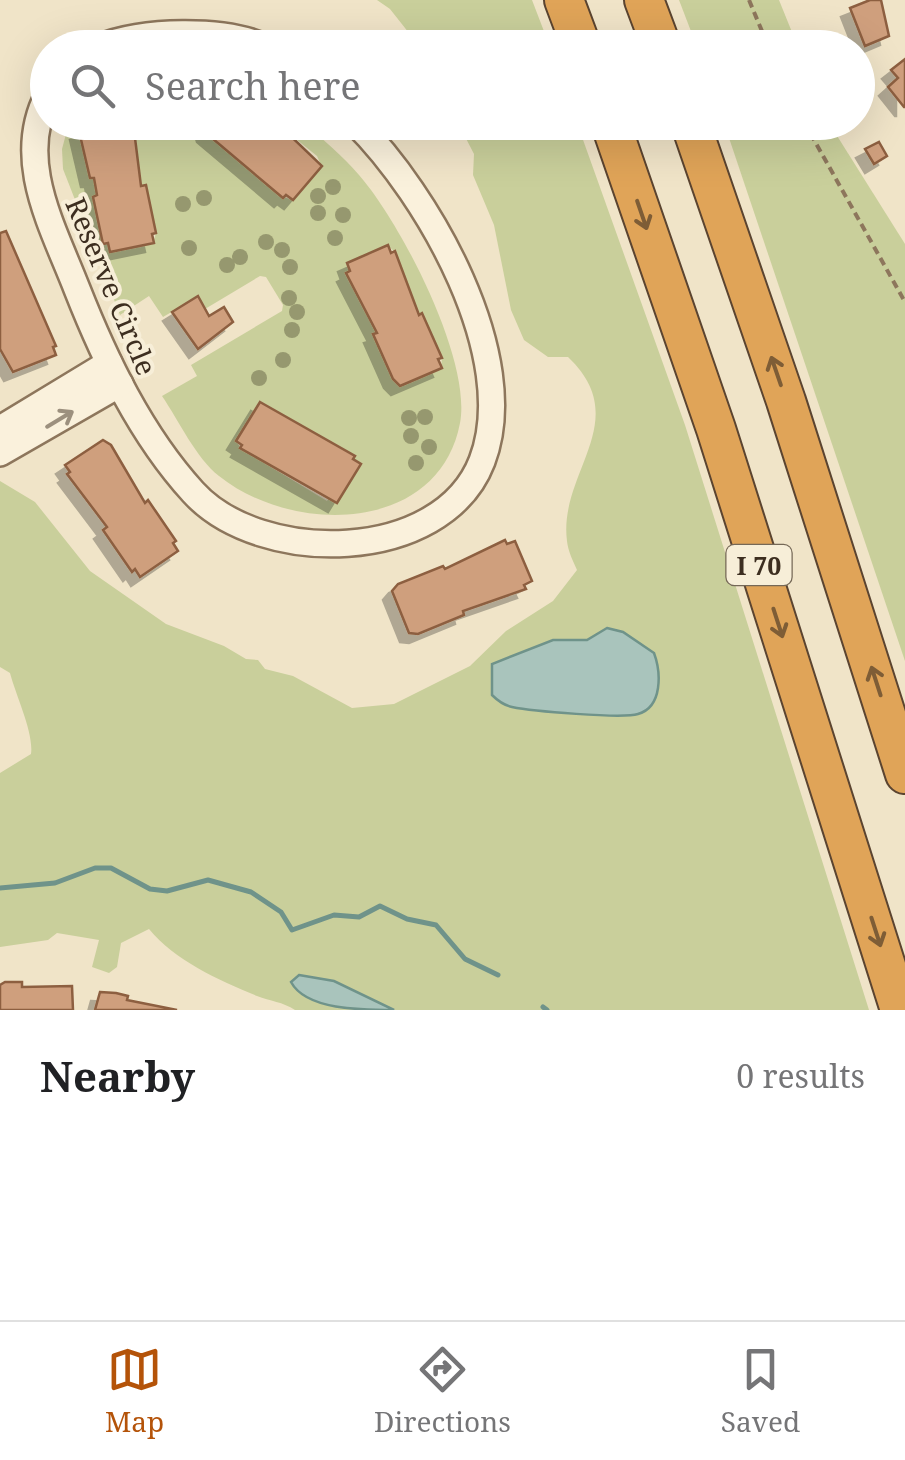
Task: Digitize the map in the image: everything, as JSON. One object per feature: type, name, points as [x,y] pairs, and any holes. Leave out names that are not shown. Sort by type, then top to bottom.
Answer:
[{"type":"highway","points":[[564,0],[575,30]]},
{"type":"highway","points":[[644,0],[655,30]]},
{"type":"highway","name":"I 70","points":[[616,140],[721,446],[900,1010]]},
{"type":"highway","name":"I 70","points":[[696,140],[786,401],[905,774]]},
{"type":"street","name":"Reserve Circle","points":[[34,140],[35,173],[114,373],[193,492],[234,522],[266,536],[337,545],[385,536],[436,514],[469,484],[481,463],[493,409],[480,332],[420,201],[369,140]]},
{"type":"street","points":[[0,429],[114,373]]},
{"type":"street","points":[[0,453],[114,373]]},
{"type":"path","points":[[750,0],[762,30]]},
{"type":"path","points":[[814,140],[905,302]]},
{"type":"green space","points":[[377,0],[532,0],[543,30],[407,30]]},
{"type":"green space","points":[[679,0],[779,0],[791,30],[690,30]]},
{"type":"green space","points":[[64,140],[84,140],[103,243],[108,243],[110,252],[153,243],[156,233],[146,186],[141,186],[135,140],[213,140],[283,197],[293,200],[321,165],[317,156],[297,140],[324,140],[376,197],[430,293],[455,364],[461,396],[460,423],[447,460],[424,486],[394,504],[359,513],[322,514],[284,508],[249,495],[219,476],[195,449],[162,396],[197,376],[191,365],[282,311],[283,305],[266,277],[260,276],[205,309],[197,297],[163,317],[149,296],[120,315],[63,169]],"holes":[[[387,245],[395,252],[419,315],[423,314],[442,357],[441,368],[401,386],[393,379],[373,335],[377,333],[346,273],[350,271],[347,263]],[[260,402],[354,455],[327,501],[241,449],[236,440]]]},
{"type":"green space","points":[[467,140],[583,140],[685,425],[869,1010],[295,1010],[198,968],[149,929],[121,943],[117,967],[109,973],[92,967],[99,940],[57,933],[48,940],[0,947],[0,773],[31,754],[31,745],[10,673],[0,667],[0,481],[35,502],[90,571],[166,624],[224,646],[246,659],[258,660],[265,669],[293,676],[352,708],[394,704],[470,666],[506,631],[553,601],[577,570],[568,545],[567,516],[595,425],[595,403],[587,380],[568,357],[548,357],[524,340],[511,310],[494,225],[473,175],[474,154]]},
{"type":"green space","points":[[730,140],[840,140],[905,244],[905,661]]},
{"type":"water","points":[[607,628],[623,632],[654,653],[658,688],[646,710],[614,716],[576,714],[509,706],[492,695],[492,664],[553,640],[587,640]]},
{"type":"water","points":[[299,975],[334,981],[394,1010],[351,1009],[321,1003],[298,991],[291,982]]},
{"type":"building","points":[[881,0],[889,36],[875,42],[875,30],[859,30],[850,8]]},
{"type":"building","points":[[905,59],[904,107],[888,87],[898,78],[891,70]]},
{"type":"building","points":[[81,140],[135,140],[141,186],[146,185],[156,233],[152,234],[154,243],[110,252],[108,243],[103,244],[93,197],[97,195],[94,178],[90,178]]},
{"type":"building","points":[[214,140],[295,140],[322,166],[293,200],[286,195],[283,198]]},
{"type":"building","points":[[879,142],[887,156],[874,164],[865,149]]},
{"type":"building","points":[[6,231],[56,346],[56,355],[13,372],[0,349],[0,233]]},
{"type":"building","points":[[388,245],[391,253],[395,251],[419,315],[422,313],[442,358],[438,359],[442,368],[400,386],[393,379],[373,334],[377,333],[346,273],[350,271],[347,263]]},
{"type":"building","points":[[198,296],[209,316],[224,307],[233,322],[198,349],[172,312]]},
{"type":"building","points":[[260,402],[355,456],[353,459],[361,464],[337,503],[240,448],[242,445],[236,441]]},
{"type":"building","points":[[103,440],[111,445],[145,503],[148,500],[176,541],[173,543],[178,551],[140,577],[135,569],[132,572],[103,530],[107,527],[67,474],[70,472],[65,465]]},
{"type":"building","points":[[505,540],[507,544],[515,541],[532,581],[524,585],[526,589],[463,611],[464,615],[418,634],[409,633],[392,591],[398,584],[443,566],[445,569]]},
{"type":"building","points":[[22,982],[22,987],[72,986],[73,1010],[0,1010],[0,985]]},
{"type":"building","points":[[100,992],[116,993],[128,996],[127,1000],[177,1010],[95,1010]]},
{"type":"waterway","points":[[0,888],[55,883],[95,868],[111,868],[150,889],[167,891],[208,880],[251,892],[281,912],[292,930],[334,915],[359,917],[380,906],[407,919],[436,925],[465,959],[498,975]]},
{"type":"waterway","points":[[543,1007],[547,1010]]}]
